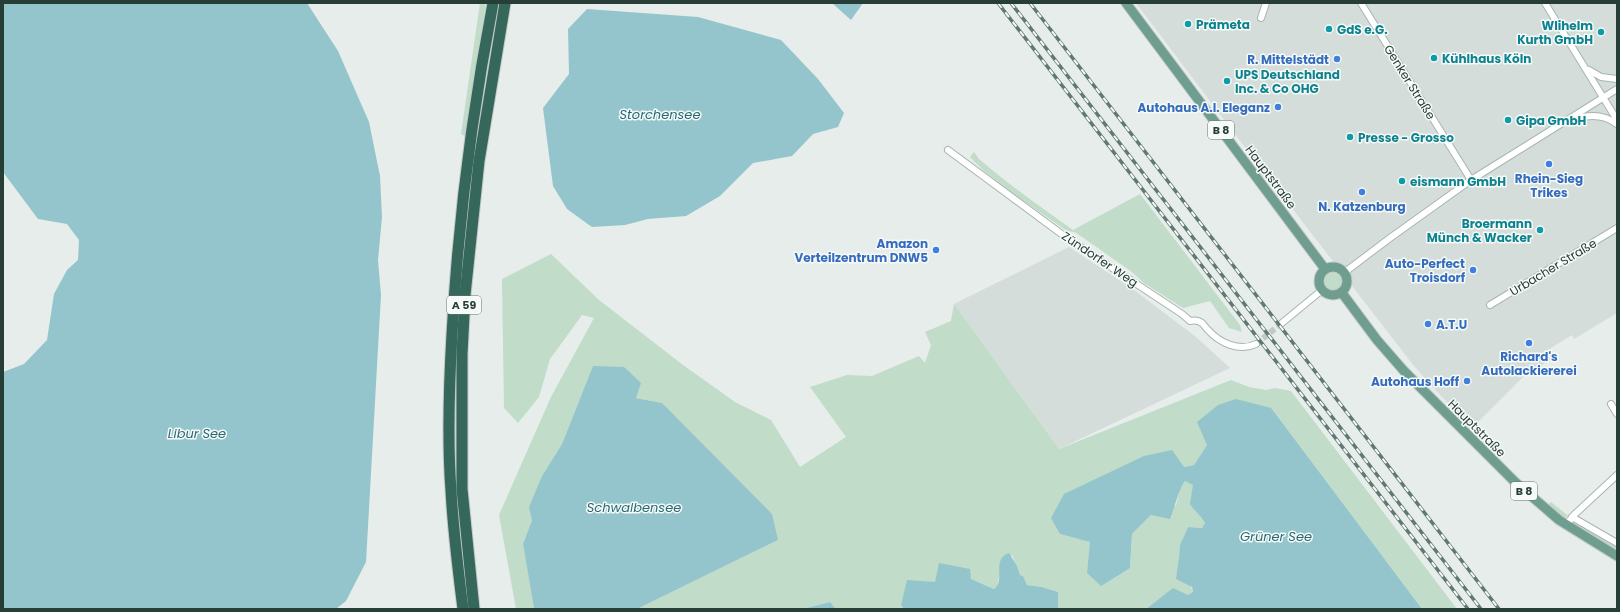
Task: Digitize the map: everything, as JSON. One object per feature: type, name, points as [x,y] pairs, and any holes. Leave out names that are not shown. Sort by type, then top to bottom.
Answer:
[{"type":"highway","name":"A 59","points":[[463,609],[451,489],[449,423],[451,356],[456,276],[467,164],[493,3]]},
{"type":"highway","name":"A 59","points":[[474,609],[462,489],[462,354],[469,248],[479,161],[504,3]]},
{"type":"main road","name":"Hauptstraße","points":[[1126,3],[1324,269]]},
{"type":"main road","points":[[1333,266],[1342,269],[1345,272],[1347,276],[1347,285],[1342,293],[1338,295],[1329,295],[1319,286],[1319,277],[1324,269],[1333,266]]},
{"type":"main road","name":"Hauptstraße","points":[[1342,293],[1377,340],[1433,401],[1526,493],[1566,525],[1617,556]]},
{"type":"street","points":[[1261,18],[1266,3]]},
{"type":"street","name":"Genker Straße","points":[[1361,3],[1471,180]]},
{"type":"street","points":[[1545,3],[1617,120]]},
{"type":"street","points":[[1586,68],[1601,77],[1617,79]]},
{"type":"street","points":[[1345,272],[1471,180],[1617,89]]},
{"type":"street","points":[[1561,123],[1580,117],[1593,115],[1608,118],[1617,124]]},
{"type":"street","name":"Zündorfer Weg","points":[[948,150],[1062,234],[1182,314],[1190,321],[1197,320],[1202,323],[1208,331],[1236,347],[1250,347],[1256,344]]},
{"type":"street","name":"Urbacher Straße","points":[[1490,305],[1617,228]]},
{"type":"street","points":[[1282,323],[1322,290]]},
{"type":"street","points":[[1611,404],[1617,414]]},
{"type":"street","points":[[1566,525],[1572,517],[1617,474]]},
{"type":"street","points":[[1572,517],[1617,543]]},
{"type":"shaded area","points":[[1136,3],[1617,3],[1617,313],[1574,339],[1572,335],[1546,351],[1551,359],[1523,377],[1471,429],[1414,366],[1250,154]]},
{"type":"shaded area","points":[[1069,247],[1134,290],[1196,337],[1230,368],[1059,449],[954,304]]},
{"type":"green space","points":[[480,3],[486,3],[465,136],[461,134]]},
{"type":"green space","points":[[974,152],[979,159],[1002,178],[1073,230],[1140,194],[1240,325],[1242,332],[1229,328],[1210,301],[1183,308],[1144,283],[1132,272],[1075,232],[1067,231],[984,171],[970,157]]},
{"type":"green space","points":[[551,254],[599,300],[683,365],[735,402],[771,420],[800,467],[846,437],[810,387],[847,375],[872,376],[919,356],[925,363],[931,345],[925,332],[951,321],[954,304],[1059,449],[1231,380],[1249,387],[1266,390],[1275,388],[1291,391],[1457,609],[1422,609],[1313,465],[1207,445],[1194,465],[1184,467],[1060,534],[1091,542],[1087,573],[1130,568],[1132,534],[1151,515],[1176,505],[1181,485],[1185,481],[1193,484],[1195,511],[1201,516],[1205,523],[1202,528],[1188,527],[1180,545],[1179,558],[1193,592],[1189,596],[1173,589],[1146,609],[1058,609],[1058,592],[1042,587],[1027,585],[1023,576],[1020,575],[1012,555],[999,576],[997,587],[994,589],[971,579],[935,582],[901,605],[904,609],[836,609],[830,602],[803,609],[637,609],[778,540],[662,403],[636,398],[593,367],[562,444],[542,476],[532,520],[523,544],[534,609],[516,609],[499,515],[551,397],[594,318],[582,315],[550,359],[539,397],[518,423],[504,408],[502,279]]},
{"type":"green space","points":[[1333,271],[1340,274],[1343,281],[1340,288],[1333,291],[1326,288],[1323,281],[1326,274]]},
{"type":"green space","points":[[1551,502],[1567,515],[1570,515],[1564,518],[1548,505]]},
{"type":"green space","points":[[1575,520],[1617,546],[1617,551],[1576,526]]},
{"type":"water","name":"Libur See","points":[[3,3],[307,3],[338,51],[369,122],[380,176],[382,217],[378,260],[381,295],[366,562],[346,601],[336,609],[3,609],[3,372],[24,364],[47,340],[54,294],[67,270],[78,260],[79,240],[67,224],[38,219],[3,172]]},
{"type":"water","points":[[832,3],[863,3],[851,20]]},
{"type":"water","name":"Storchensee","points":[[587,9],[698,17],[781,40],[818,79],[844,113],[838,127],[813,134],[792,156],[753,163],[720,196],[686,216],[648,219],[625,225],[592,227],[567,209],[553,186],[543,108],[569,74],[568,29]]},
{"type":"water","name":"Schwalbensee","points":[[593,366],[624,367],[641,383],[636,398],[662,403],[772,514],[778,540],[637,609],[534,609],[523,544],[532,520],[529,507],[542,476],[562,444]]},
{"type":"water","name":"Grüner See","points":[[1236,399],[1271,408],[1422,609],[1146,609],[1173,588],[1188,595],[1193,592],[1192,587],[1176,579],[1180,545],[1188,527],[1202,528],[1205,523],[1190,504],[1193,485],[1185,481],[1170,519],[1151,515],[1132,534],[1130,568],[1101,586],[1087,573],[1090,542],[1060,534],[1051,518],[1064,494],[1144,456],[1172,450],[1184,467],[1194,465],[1207,445],[1197,422],[1218,405]]},
{"type":"water","points":[[1009,553],[1027,585],[1042,587],[1058,592],[1058,609],[904,609],[901,605],[907,580],[935,582],[939,563],[970,569],[971,579],[994,589],[999,580],[1001,560]]},
{"type":"water","points":[[830,602],[836,609],[803,609]]},
{"type":"tunnel","points":[[1256,344],[1282,323]]},
{"type":"railway","points":[[998,3],[1468,609]]},
{"type":"railway","points":[[1011,3],[1481,609]]},
{"type":"railway","points":[[1030,3],[1499,609]]},
{"type":"place","name":"Prämeta","points":[[1188,24]]},
{"type":"place","name":"GdS e.G.","points":[[1329,29]]},
{"type":"place","name":"Wlihelm Kurth GmbH","points":[[1601,32]]},
{"type":"place","name":"Kühlhaus Köln","points":[[1434,58]]},
{"type":"place","name":"R. Mittelstädt","points":[[1337,59]]},
{"type":"place","name":"UPS Deutschland Inc. & Co OHG","points":[[1227,81]]},
{"type":"place","name":"Autohaus A.I. Eleganz","points":[[1278,107]]},
{"type":"place","name":"Gipa GmbH","points":[[1508,120]]},
{"type":"place","name":"Presse - Grosso","points":[[1350,137]]},
{"type":"place","name":"Rhein-Sieg Trikes","points":[[1549,164]]},
{"type":"place","name":"eismann GmbH","points":[[1402,181]]},
{"type":"place","name":"N. Katzenburg","points":[[1362,192]]},
{"type":"place","name":"Broermann Münch & Wacker","points":[[1540,230]]},
{"type":"place","name":"Amazon Verteilzentrum DNW5","points":[[936,250]]},
{"type":"place","name":"Auto-Perfect Troisdorf","points":[[1473,270]]},
{"type":"place","name":"A.T.U","points":[[1428,324]]},
{"type":"place","name":"Richard's Autolackiererei","points":[[1529,343]]},
{"type":"place","name":"Autohaus Hoff","points":[[1467,381]]}]
